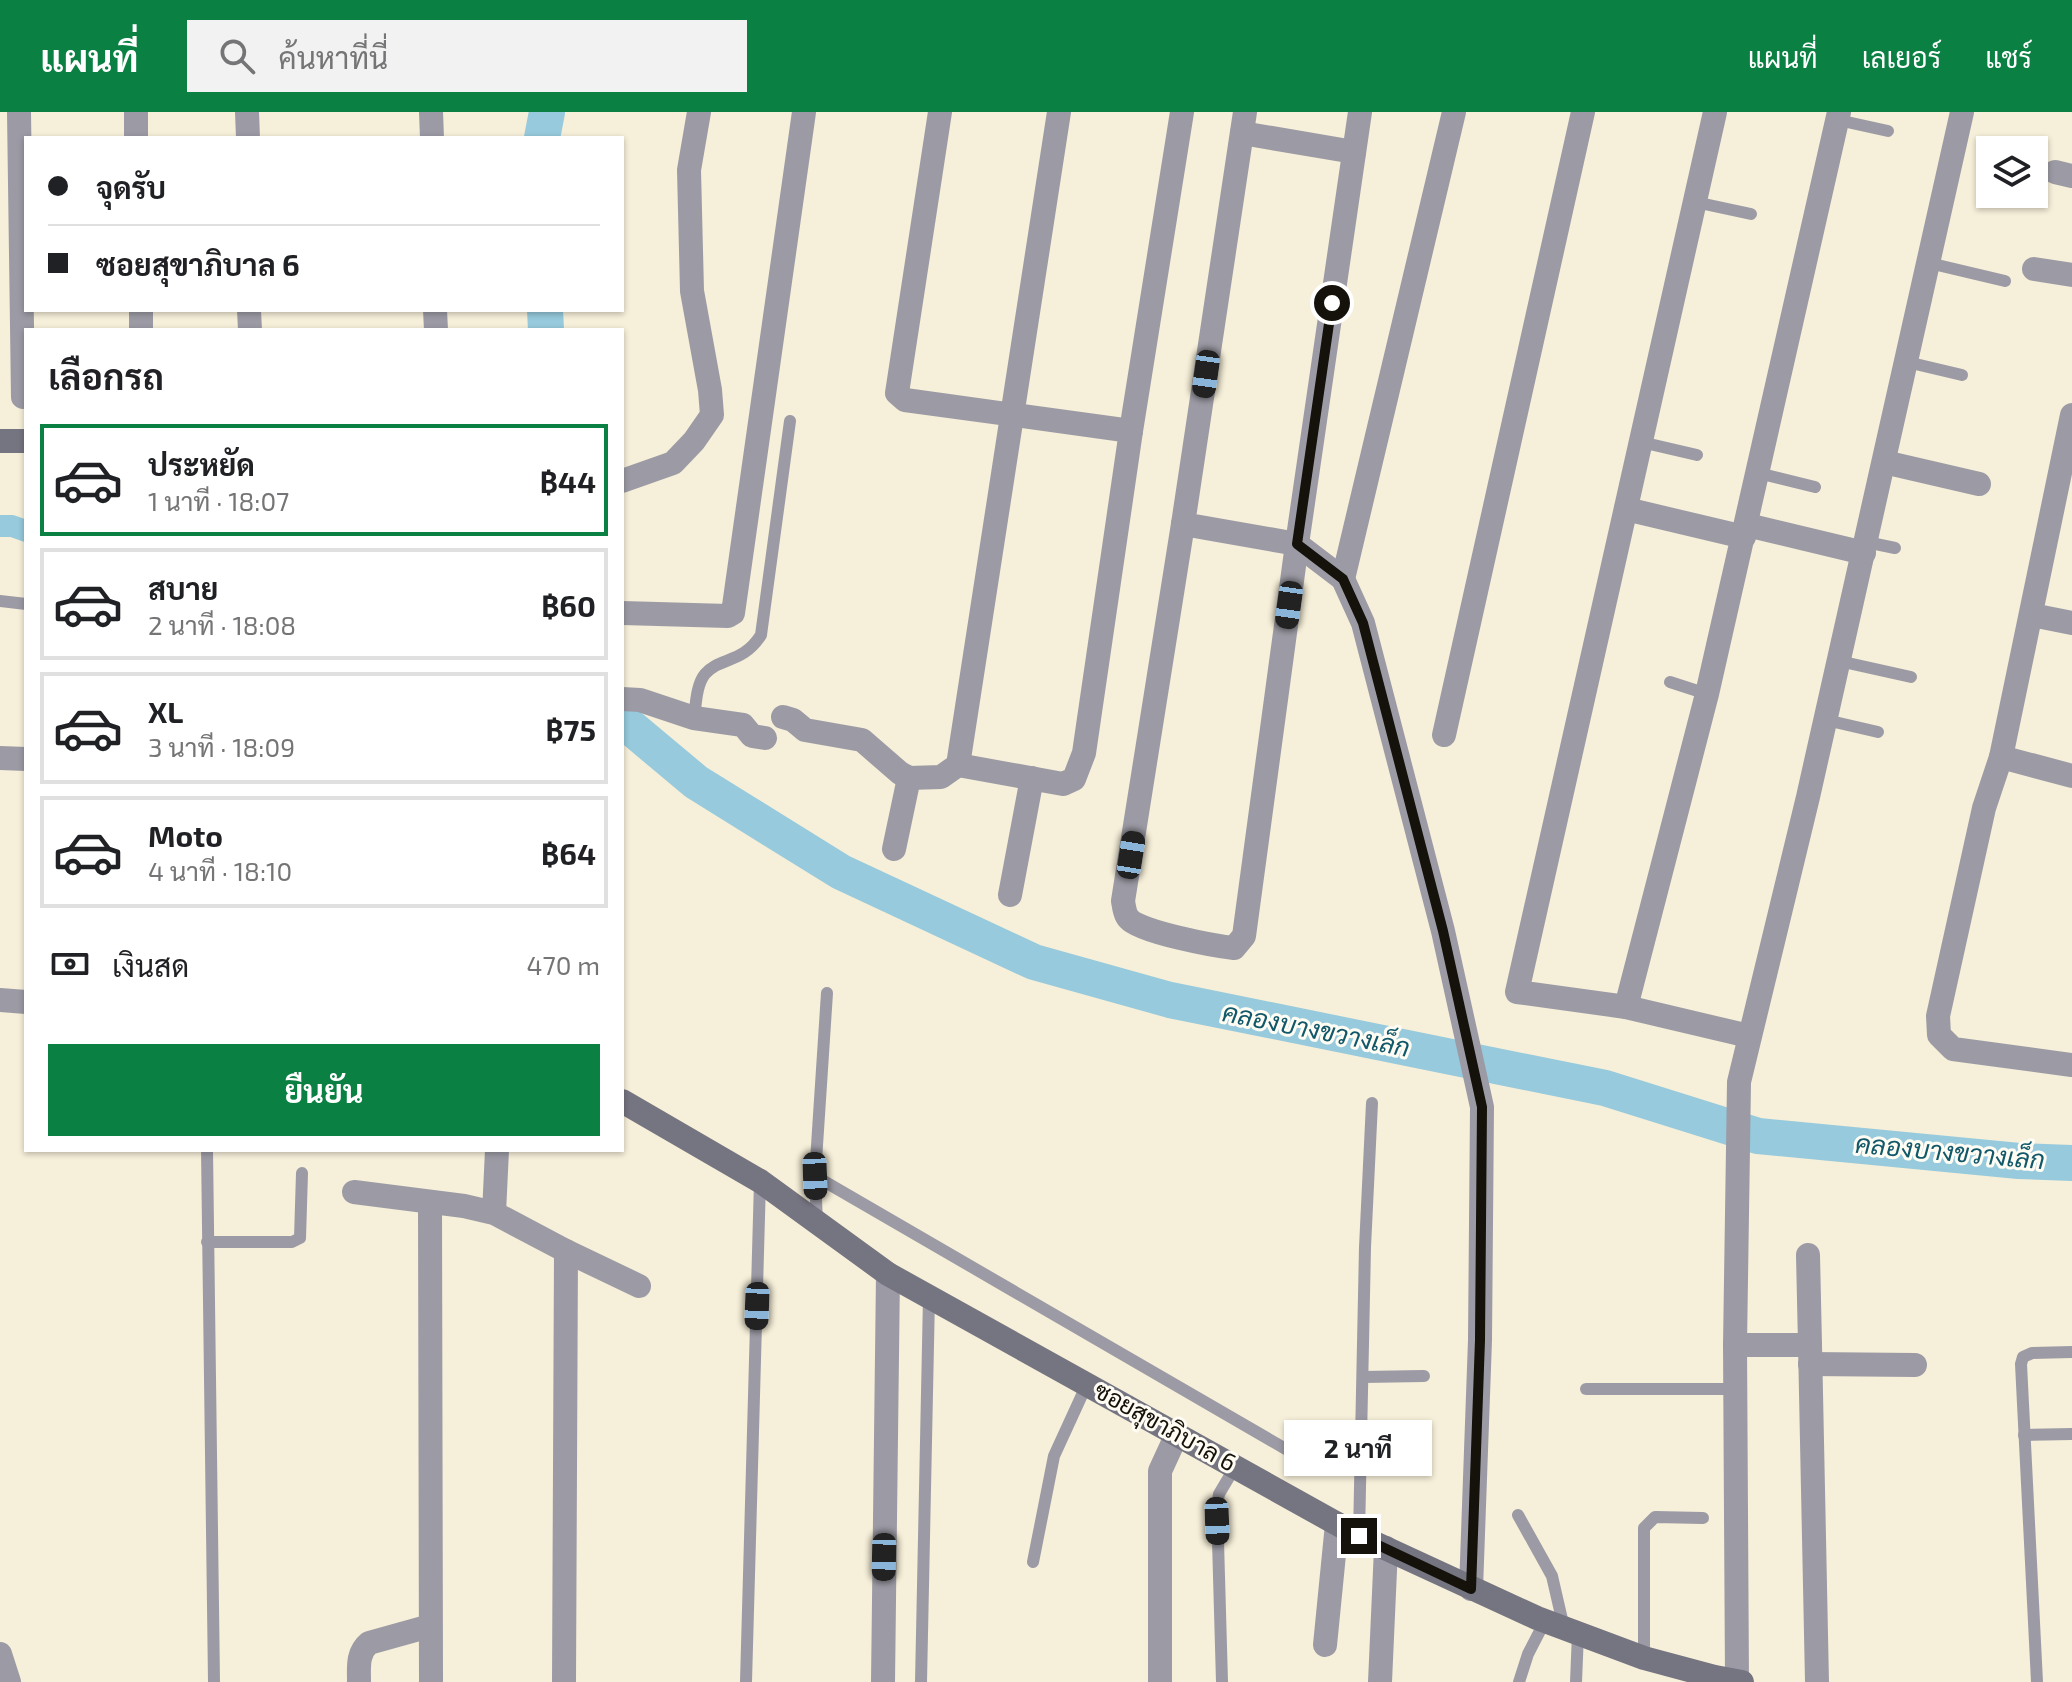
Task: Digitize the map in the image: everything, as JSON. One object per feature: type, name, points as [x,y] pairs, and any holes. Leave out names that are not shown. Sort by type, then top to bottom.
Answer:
[{"type":"street","points":[[19,112],[23,397]]},
{"type":"street","points":[[136,112],[136,136]]},
{"type":"street","points":[[247,112],[248,136]]},
{"type":"street","points":[[431,112],[432,136]]},
{"type":"street","points":[[628,479],[673,463],[694,441],[712,415],[692,291],[689,170],[699,112]]},
{"type":"street","points":[[624,613],[728,616],[733,613],[804,112]]},
{"type":"street","points":[[940,112],[897,393],[905,400],[1131,431]]},
{"type":"street","points":[[958,765],[1059,112]]},
{"type":"street","points":[[631,699],[694,718],[743,725],[754,716],[774,727],[793,720],[805,730],[862,740],[909,778],[941,777],[958,765],[1068,783],[1074,779],[1084,753],[1182,112]]},
{"type":"street","points":[[1354,152],[1243,122],[1123,901],[1127,918],[1138,927],[1218,947],[1234,948],[1244,936],[1360,112]]},
{"type":"street","points":[[1343,579],[1454,112]]},
{"type":"street","points":[[1444,735],[1583,112]]},
{"type":"street","points":[[1715,112],[1517,992],[1626,1007],[1749,1036]]},
{"type":"street","points":[[1740,1682],[1735,1389],[1739,1082],[1826,720],[1962,112]]},
{"type":"street","points":[[1626,1007],[1707,694],[1838,116]]},
{"type":"street","points":[[2034,269],[2072,275]]},
{"type":"street","points":[[2072,415],[2001,757],[1984,808],[1938,1016],[1939,1035],[1953,1049],[2072,1065]]},
{"type":"street","points":[[0,441],[24,441]]},
{"type":"street","points":[[1884,462],[1979,484]]},
{"type":"street","points":[[1626,509],[1745,531],[1865,547]]},
{"type":"street","points":[[1183,524],[1297,544],[1343,579],[1363,623],[1463,1013],[1482,1107],[1480,1340],[1471,1589]]},
{"type":"street","points":[[2032,615],[2072,623]]},
{"type":"street","points":[[2001,757],[2072,776]]},
{"type":"street","points":[[0,758],[24,759]]},
{"type":"street","points":[[894,849],[909,778]]},
{"type":"street","points":[[1010,895],[1032,778]]},
{"type":"street","points":[[0,1000],[24,1002]]},
{"type":"street","name":"ซอยสุขาภิบาล 6","points":[[624,1102],[760,1181],[888,1274],[1359,1536],[1562,1628],[1644,1658],[1740,1682]]},
{"type":"street","points":[[494,1213],[497,1152]]},
{"type":"street","points":[[354,1192],[464,1206],[494,1213],[639,1286]]},
{"type":"street","points":[[430,1202],[431,1682]]},
{"type":"street","points":[[564,1682],[566,1251]]},
{"type":"street","points":[[1808,1255],[1817,1682]]},
{"type":"street","points":[[883,1682],[888,1274]]},
{"type":"street","points":[[1735,1345],[1915,1365]]},
{"type":"street","points":[[1160,1682],[1160,1471],[1177,1434]]},
{"type":"street","points":[[1325,1645],[1337,1524]]},
{"type":"street","points":[[1380,1682],[1386,1548]]},
{"type":"street","points":[[359,1682],[359,1659],[363,1648],[369,1643],[430,1626]]},
{"type":"street","points":[[0,1654],[9,1682]]},
{"type":"lane","points":[[1838,116],[1888,131]]},
{"type":"lane","points":[[1695,202],[1751,214]]},
{"type":"lane","points":[[1929,263],[2005,281]]},
{"type":"lane","points":[[1907,362],[1962,375]]},
{"type":"lane","points":[[694,718],[700,684],[705,674],[743,656],[761,635],[790,421]]},
{"type":"lane","points":[[1641,442],[1697,455]]},
{"type":"lane","points":[[1758,473],[1815,487]]},
{"type":"lane","points":[[1865,547],[1895,548]]},
{"type":"lane","points":[[0,601],[24,604]]},
{"type":"lane","points":[[1839,661],[1911,677]]},
{"type":"lane","points":[[1670,682],[1707,694]]},
{"type":"lane","points":[[1826,720],[1878,732]]},
{"type":"lane","points":[[817,1223],[815,1176],[827,993]]},
{"type":"lane","points":[[1359,1536],[1372,1103]]},
{"type":"lane","points":[[207,1152],[214,1682]]},
{"type":"lane","points":[[207,1242],[292,1242],[300,1238],[302,1173]]},
{"type":"lane","points":[[815,1176],[1303,1459]]},
{"type":"lane","points":[[746,1682],[760,1181]]},
{"type":"lane","points":[[921,1682],[929,1296]]},
{"type":"lane","points":[[2037,1682],[2021,1364],[2023,1357],[2032,1353],[2072,1352]]},
{"type":"lane","points":[[1363,1377],[1424,1376]]},
{"type":"lane","points":[[1033,1562],[1054,1456],[1087,1384]]},
{"type":"lane","points":[[1586,1389],[1735,1389]]},
{"type":"lane","points":[[2024,1435],[2072,1434]]},
{"type":"lane","points":[[1222,1682],[1217,1506],[1219,1494],[1235,1467]]},
{"type":"lane","points":[[1518,1515],[1552,1576],[1576,1682]]},
{"type":"lane","points":[[1644,1658],[1644,1528],[1655,1517],[1703,1518]]},
{"type":"lane","points":[[1519,1682],[1528,1654],[1562,1628]]},
{"type":"waterway","name":"คลองบางขวางเล็ก","points":[[542,136],[547,112]]},
{"type":"waterway","name":"คลองบางขวางเล็ก","points":[[545,312],[546,328]]},
{"type":"waterway","points":[[0,526],[24,530]]},
{"type":"waterway","name":"คลองบางขวางเล็ก","points":[[624,722],[696,782],[841,872],[1034,962],[1170,1000],[1605,1088],[1758,1136],[2019,1161],[2072,1163]]},
{"type":"route","points":[[1332,303],[1297,544],[1343,579],[1363,623],[1443,931],[1482,1107],[1480,1340],[1471,1589],[1359,1536]]}]
